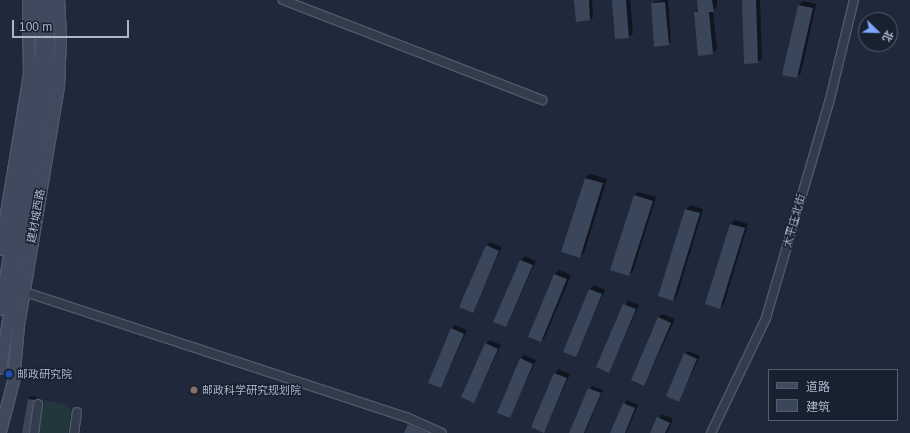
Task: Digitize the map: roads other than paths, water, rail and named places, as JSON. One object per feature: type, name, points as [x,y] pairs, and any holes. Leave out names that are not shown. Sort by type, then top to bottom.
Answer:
[{"type":"street","points":[[0,249],[29,74],[28,0]]},
{"type":"street","name":"建材城西路","points":[[0,308],[39,76],[41,44],[38,0]]},
{"type":"street","name":"建材城西路","points":[[0,431],[13,381],[19,290],[48,80],[48,0]]},
{"type":"street","name":"建材城西路","points":[[0,368],[19,290],[58,86],[60,36],[58,0]]},
{"type":"street","points":[[283,0],[542,100]]},
{"type":"street","name":"太平庄北街","points":[[711,433],[766,318],[829,103],[854,0]]},
{"type":"street","points":[[19,290],[406,417],[442,433]]},
{"type":"street","points":[[34,433],[38,404]]},
{"type":"street","points":[[74,433],[77,412]]},
{"type":"place","name":"邮政研究院","points":[[9,374]]},
{"type":"place","name":"邮政科学研究规划院","points":[[194,390]]}]
